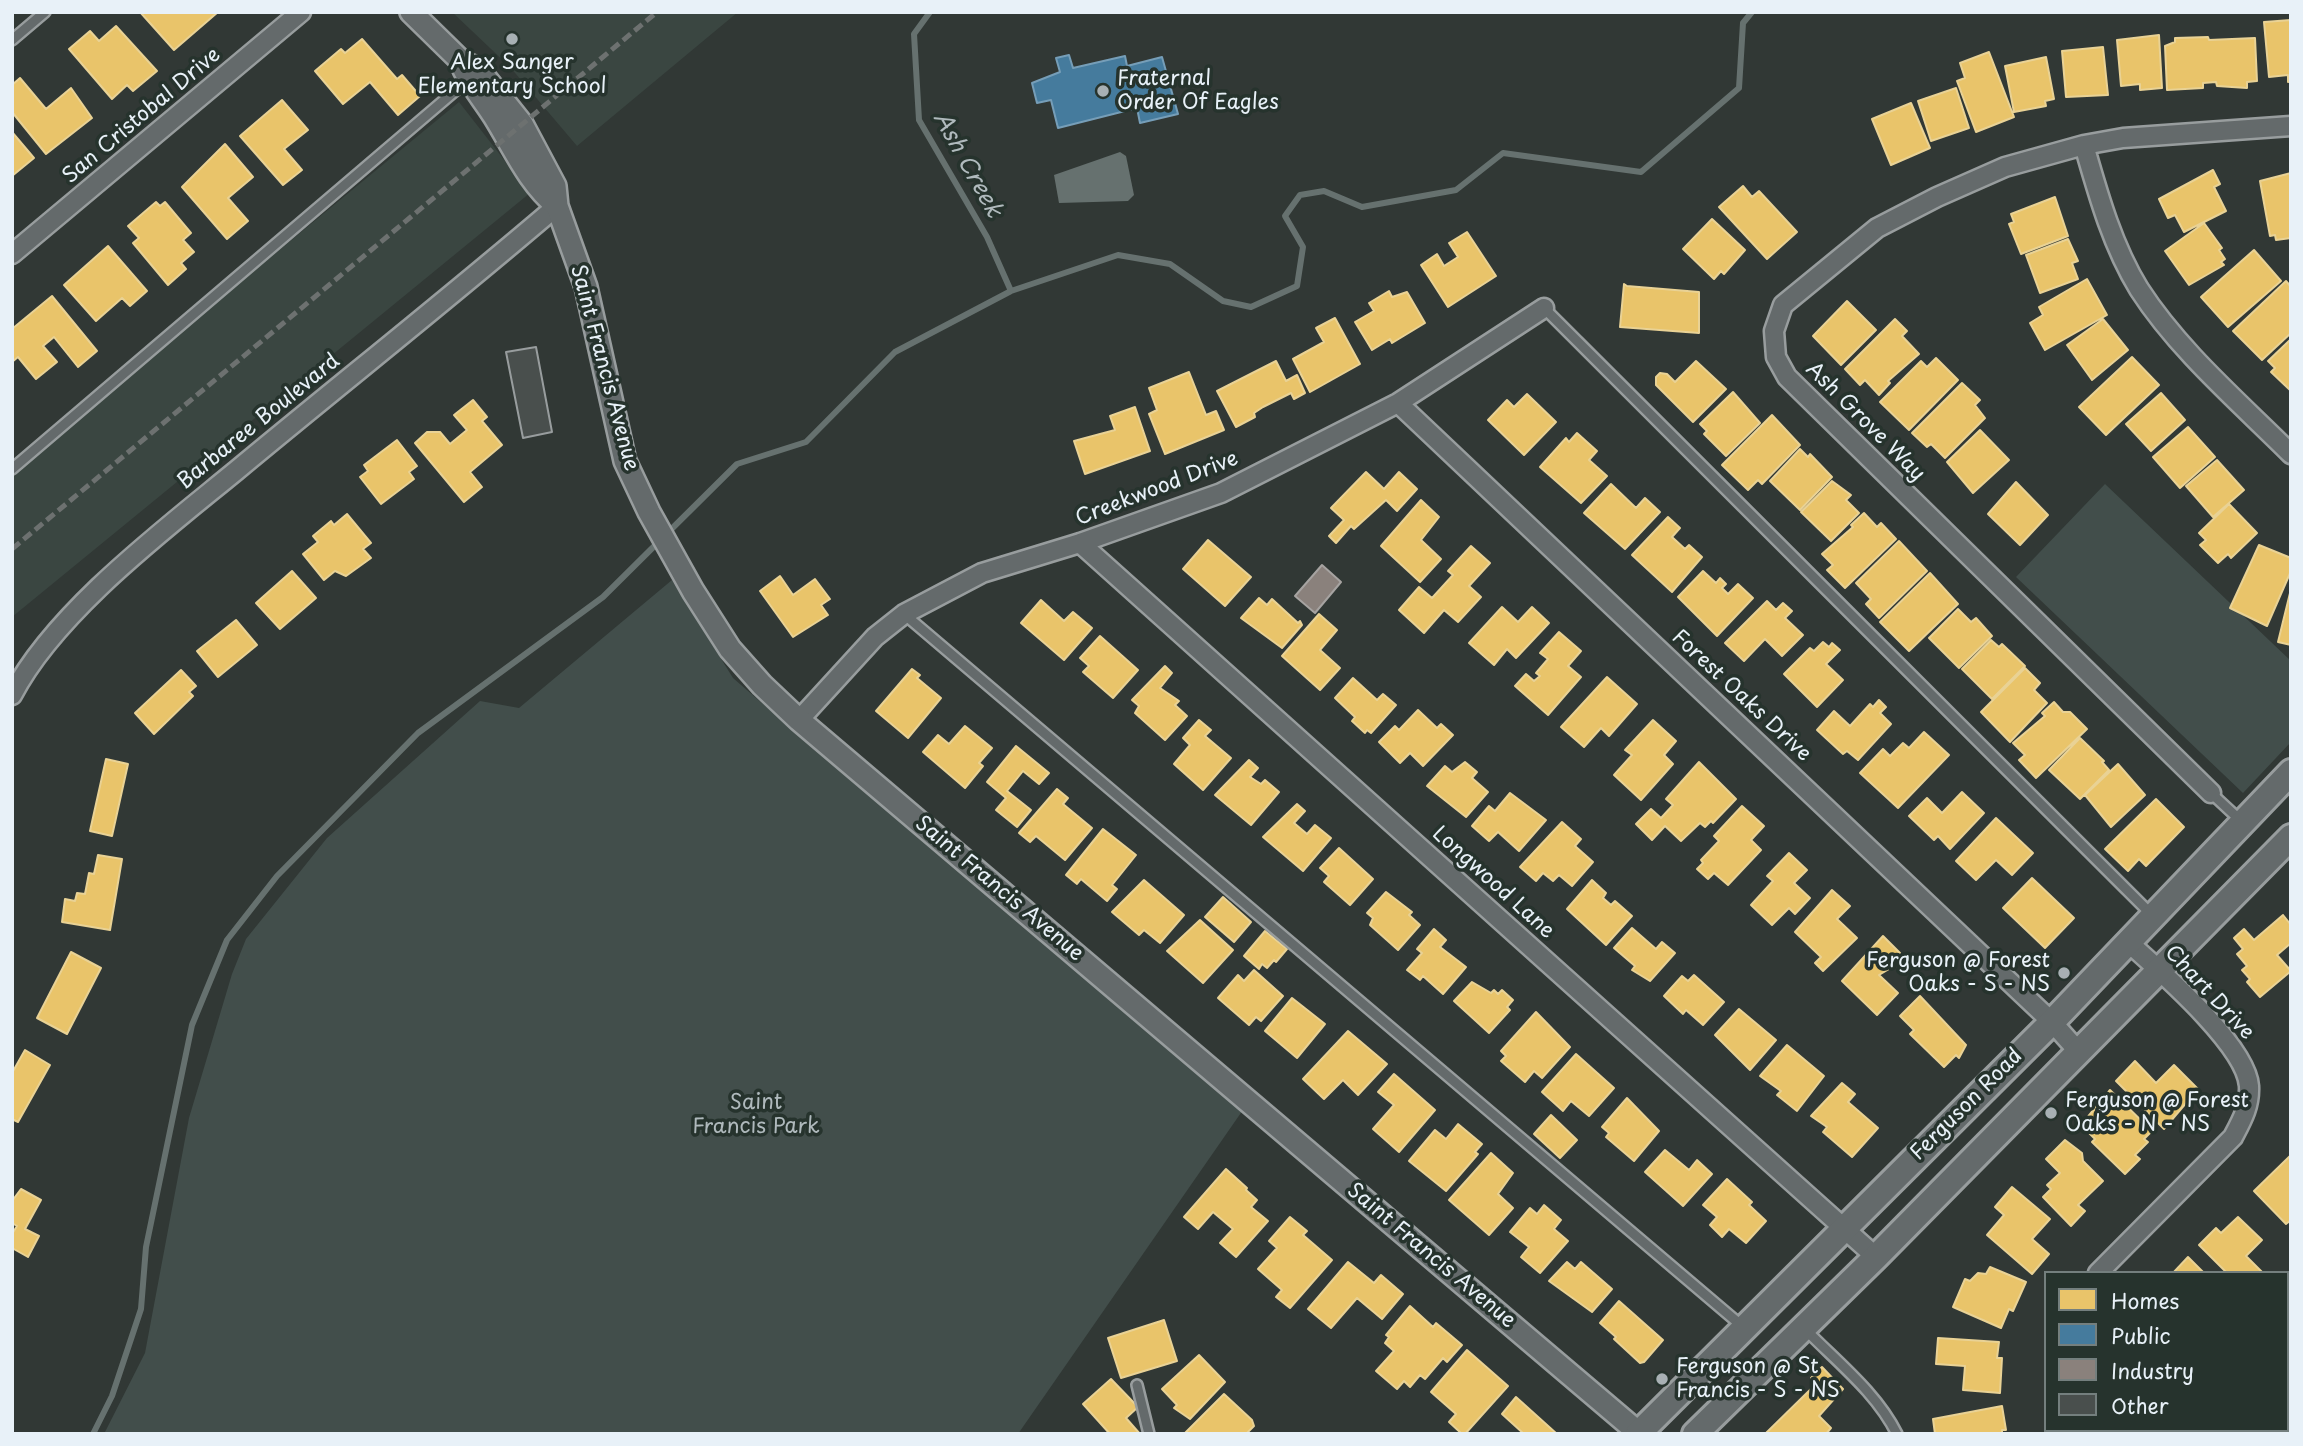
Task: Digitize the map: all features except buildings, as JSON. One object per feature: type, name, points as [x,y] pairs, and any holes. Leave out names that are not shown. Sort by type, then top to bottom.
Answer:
[{"type":"main road","name":"Ferguson Road","points":[[1639,1433],[2052,1022],[2291,772]]},
{"type":"main road","name":"Ferguson Road","points":[[1695,1434],[2288,846]]},
{"type":"street","name":"San Cristobal Drive","points":[[12,254],[301,12]]},
{"type":"street","name":"Saint Francis Avenue","points":[[411,12],[522,124],[555,186],[557,206],[586,287],[625,461],[649,512],[693,591],[730,649],[762,685],[799,720],[1639,1433]]},
{"type":"street","name":"Ash Grove Way","points":[[2211,793],[1787,377],[1776,357],[1774,331],[1783,305],[1877,228],[2005,167],[2084,145],[2123,138],[2291,126]]},
{"type":"street","points":[[2084,145],[2112,235],[2139,289],[2182,344],[2291,454]]},
{"type":"street","name":"Barbaree Boulevard","points":[[12,695],[23,674],[58,629],[89,598],[191,507],[557,206]]},
{"type":"street","name":"Creekwood Drive","points":[[799,720],[875,637],[904,614],[982,573],[1080,543],[1221,493],[1398,403],[1544,309]]},
{"type":"street","name":"Forest Oaks Drive","points":[[1398,403],[2052,1022],[2078,1052]]},
{"type":"street","name":"Longwood Lane","points":[[1080,543],[1876,1257]]},
{"type":"street","name":"Chart Drive","points":[[2100,1271],[2233,1137],[2247,1110],[2249,1084],[2237,1052],[2128,942]]},
{"type":"lane","points":[[12,40],[45,12]]},
{"type":"lane","points":[[12,469],[469,70]]},
{"type":"lane","points":[[1544,309],[2153,916]]},
{"type":"lane","points":[[904,614],[1744,1327]]},
{"type":"lane","name":"Ash Grove Way","points":[[2211,793],[2242,822]]},
{"type":"lane","points":[[1803,1328],[1867,1390],[1888,1416],[1897,1434]]},
{"type":"lane","points":[[1137,1385],[1149,1434]]},
{"type":"shaded area","points":[[452,12],[738,12],[577,146],[510,67]]},
{"type":"shaded area","points":[[459,102],[530,193],[12,617],[12,470]]},
{"type":"shaded area","points":[[1120,152],[1126,156],[1134,195],[1128,201],[1059,203],[1054,175]]},
{"type":"green space","points":[[2105,484],[2291,661],[2291,742],[2243,793],[2016,577]]},
{"type":"green space","name":"Saint Francis Park","points":[[672,580],[733,678],[860,788],[1245,1107],[1018,1434],[104,1434],[145,1353],[189,1118],[232,974],[246,939],[327,838],[480,701],[519,708]]},
{"type":"waterway","name":"Ash Creek","points":[[930,12],[914,34],[919,120],[987,237],[1011,291]]},
{"type":"waterway","points":[[93,1434],[112,1396],[141,1309],[146,1247],[192,1025],[227,940],[277,876],[418,733],[603,597],[737,464],[806,442],[895,352],[1011,291],[1118,255],[1170,264],[1223,301],[1251,307],[1297,286],[1303,247],[1285,216],[1300,195],[1324,191],[1362,207],[1456,190],[1503,153],[1641,172],[1739,88],[1743,23],[1752,12]]},
{"type":"railway","points":[[12,549],[657,12]]},
{"type":"place","name":"Alex Sanger Elementary School","points":[[512,39]]},
{"type":"place","name":"Fraternal Order Of Eagles","points":[[1103,91]]},
{"type":"place","name":"Ferguson @ Forest Oaks - S - NS","points":[[2064,973]]},
{"type":"place","name":"Ferguson @ Forest Oaks - N - NS","points":[[2051,1113]]},
{"type":"place","name":"Ferguson @ St Francis - S - NS","points":[[1662,1379]]}]
